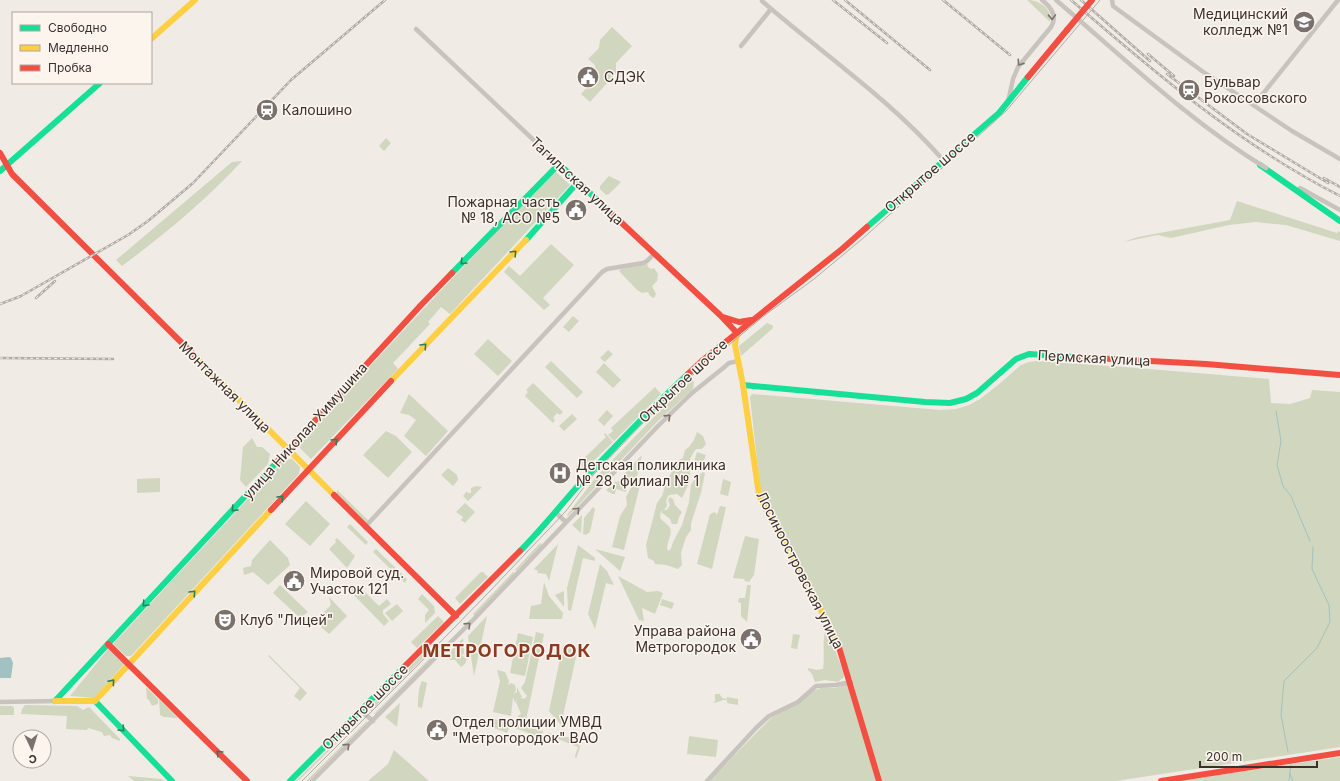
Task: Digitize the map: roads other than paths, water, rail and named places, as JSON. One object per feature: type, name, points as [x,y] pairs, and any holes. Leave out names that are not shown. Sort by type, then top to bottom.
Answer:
[{"type":"street","points":[[152,38],[195,0]]},
{"type":"street","points":[[1008,102],[1010,87],[1018,67],[1051,27],[1054,21],[1052,9],[1042,0]]},
{"type":"street","points":[[1055,0],[1148,81],[1217,135],[1291,184],[1340,210]]},
{"type":"street","points":[[1055,0],[1216,136],[1340,221]]},
{"type":"street","name":"Открытое шоссе","points":[[290,781],[535,536],[585,479],[665,395],[701,361],[842,249],[998,113],[1092,0]]},
{"type":"street","points":[[1112,0],[1113,6],[1202,71],[1292,131],[1340,159]]},
{"type":"street","points":[[1254,105],[1338,0]]},
{"type":"street","points":[[762,1],[880,100],[944,161]]},
{"type":"street","points":[[741,46],[771,9]]},
{"type":"street","name":"Тагильская улица","points":[[416,29],[720,315],[737,333]]},
{"type":"street","points":[[0,171],[99,84]]},
{"type":"street","name":"Монтажная улица","points":[[0,153],[12,174],[456,616]]},
{"type":"street","name":"улица Николая Химушина","points":[[55,701],[250,492],[421,305],[558,164]]},
{"type":"street","name":"улица Николая Химушина","points":[[95,701],[128,663],[308,469],[522,244],[578,182]]},
{"type":"street","points":[[366,526],[602,272],[607,269],[643,263],[654,254]]},
{"type":"street","points":[[720,315],[739,322],[752,320]]},
{"type":"street","name":"Лосиноостровская улица","points":[[737,333],[735,341],[760,495],[772,522],[806,581],[840,647],[879,781]]},
{"type":"street","name":"Пермская улица","points":[[743,384],[766,388],[918,402],[950,403],[966,399],[977,393],[1016,360],[1029,354],[1206,364],[1340,375]]},
{"type":"street","points":[[312,781],[475,618],[658,426],[692,393],[729,363],[738,361]]},
{"type":"street","points":[[555,512],[566,522]]},
{"type":"street","points":[[108,644],[247,781]]},
{"type":"street","points":[[73,701],[69,699],[68,694],[76,679]]},
{"type":"street","points":[[707,781],[769,716],[798,702],[816,686],[836,685],[850,682]]},
{"type":"street","points":[[0,702],[95,701],[172,781]]},
{"type":"street","points":[[361,711],[373,721]]},
{"type":"street","points":[[1161,781],[1340,753]]},
{"type":"water","points":[[9,657],[13,663],[11,678],[0,678],[0,658]]},
{"type":"waterway","points":[[1276,411],[1281,441],[1277,465],[1283,486],[1291,496],[1310,541]]},
{"type":"waterway","points":[[1288,752],[1281,715],[1284,681],[1317,648],[1330,622],[1329,605],[1312,569],[1313,547]]},
{"type":"waterway","points":[[1289,781],[1291,764]]},
{"type":"waterway","points":[[1290,774],[1293,781]]},
{"type":"tram line","points":[[302,781],[489,592],[566,511],[593,475],[683,383],[765,315],[814,279],[861,240],[994,122],[1007,110],[1100,0]]},
{"type":"railway","points":[[0,304],[21,296],[128,235],[148,221],[193,183],[291,80],[385,0]]},
{"type":"railway","points":[[833,0],[887,43]]},
{"type":"railway","points":[[845,0],[930,70]]},
{"type":"railway","points":[[943,0],[1010,55]]},
{"type":"railway","points":[[1071,0],[1167,81],[1233,131],[1303,176],[1340,196]]},
{"type":"railway","points":[[1081,0],[1150,61]]},
{"type":"railway","points":[[1148,54],[1174,76]]},
{"type":"railway","points":[[1167,74],[1247,134],[1328,183]]},
{"type":"railway","points":[[1324,178],[1340,187]]},
{"type":"railway","points":[[36,298],[55,281]]},
{"type":"railway","points":[[0,358],[113,359]]},
{"type":"place","name":"Медицинский колледж №1","points":[[1304,22]]},
{"type":"place","name":"СДЭК","points":[[588,77]]},
{"type":"place","name":"Бульвар Рокоссовского","points":[[1189,90]]},
{"type":"place","name":"Калошино","points":[[267,110]]},
{"type":"place","name":"Пожарная часть № 18, АСО №5","points":[[576,210]]},
{"type":"place","name":"Детская поликлиника № 28, филиал № 1","points":[[560,473]]},
{"type":"place","name":"Мировой суд. Участок 121","points":[[294,581]]},
{"type":"place","name":"Клуб \"Лицей\"","points":[[225,620]]},
{"type":"place","name":"Управа района Метрогородок","points":[[751,639]]},
{"type":"place","name":"Отдел полиции УМВД \"Метрогородок\" ВАО","points":[[437,730]]},
{"type":"district","name":"МЕТРОГОРОДОК","points":[[507,651]]}]
